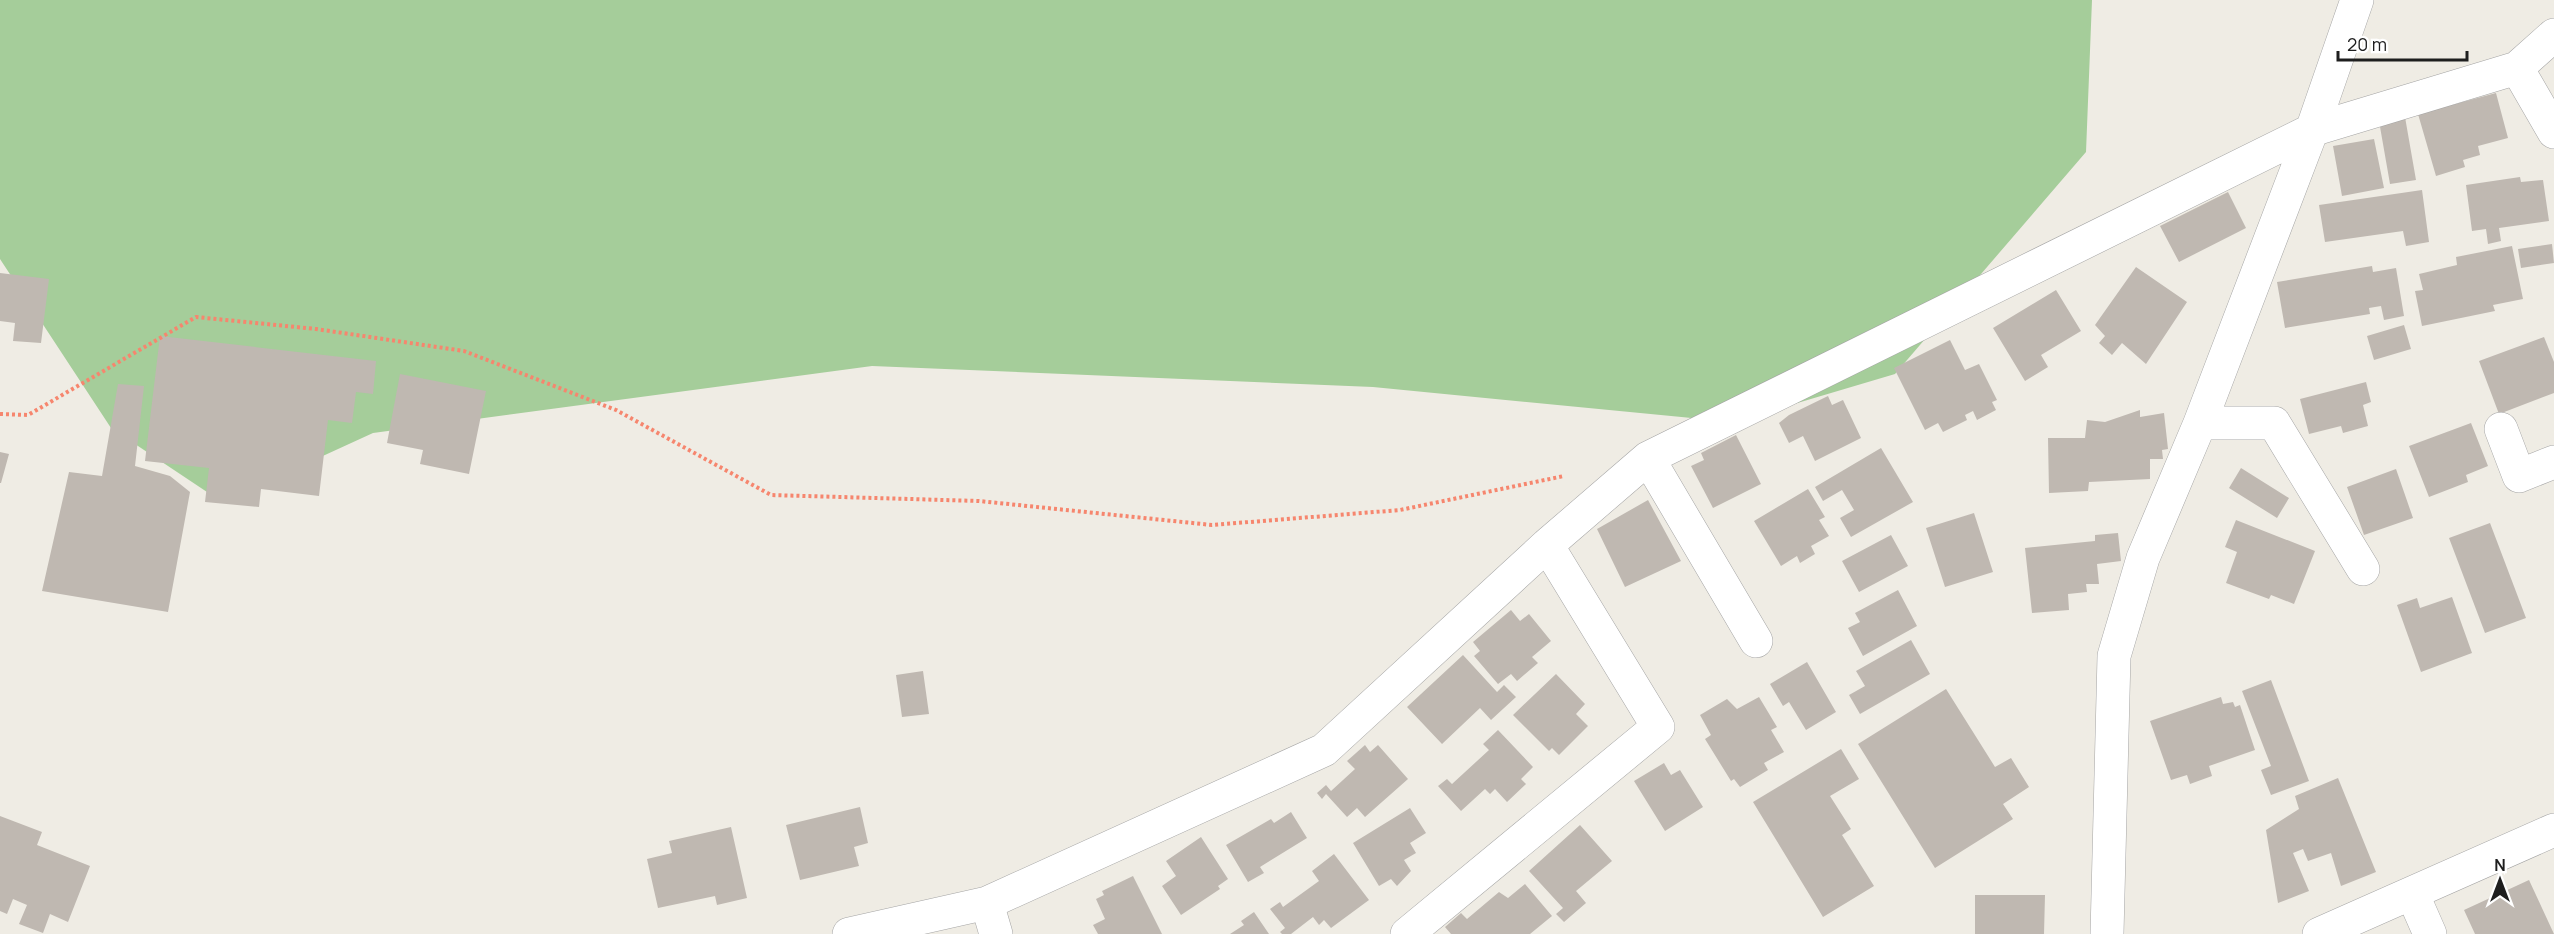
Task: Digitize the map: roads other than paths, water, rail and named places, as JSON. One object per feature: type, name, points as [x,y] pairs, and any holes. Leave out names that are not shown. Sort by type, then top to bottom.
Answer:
[{"type":"street","points":[[2107,934],[2114,656],[2143,558],[2200,423],[2312,130],[2357,0]]},
{"type":"street","points":[[849,934],[987,903],[1324,750],[1547,545],[1648,458],[2312,130],[2517,68],[2554,35]]},
{"type":"street","points":[[2517,68],[2554,132]]},
{"type":"street","points":[[2200,423],[2274,423],[2362,568]]},
{"type":"street","points":[[2500,429],[2519,476],[2554,462]]},
{"type":"street","points":[[1648,458],[1756,641]]},
{"type":"street","points":[[1407,934],[1658,728],[1547,545]]},
{"type":"street","points":[[2319,934],[2554,830]]},
{"type":"street","points":[[2412,893],[2430,934]]},
{"type":"street","points":[[987,903],[996,934]]}]
